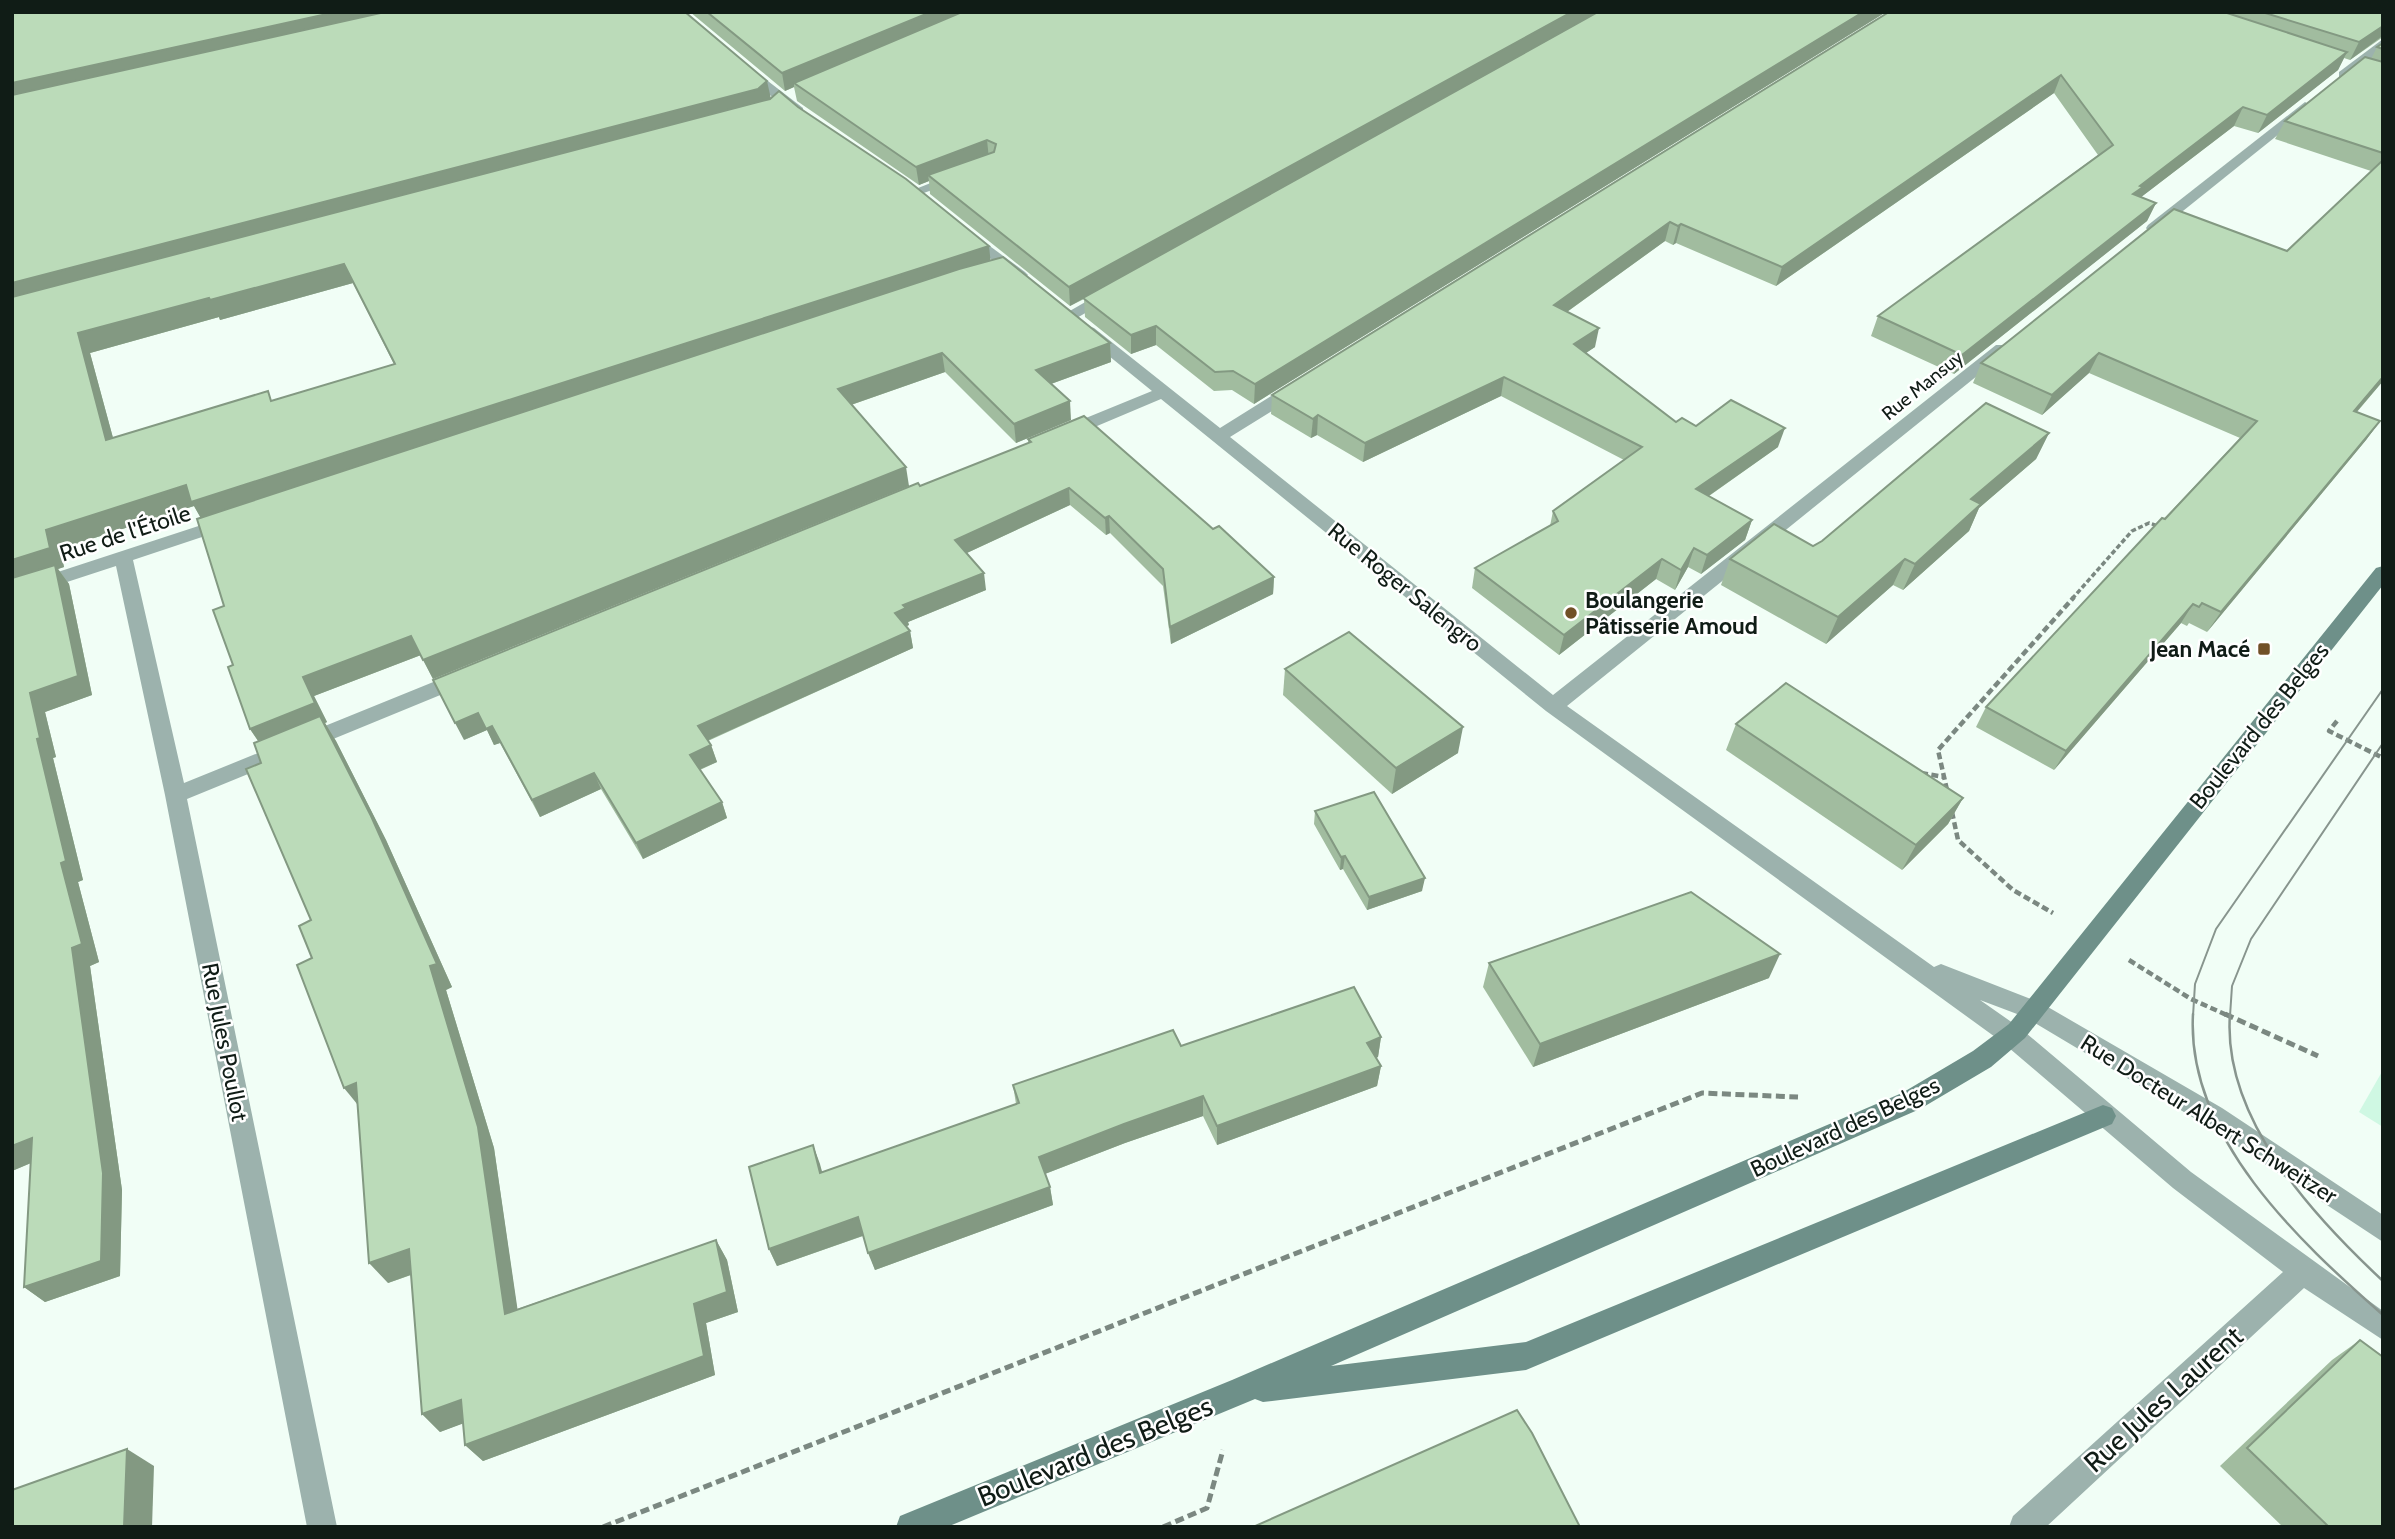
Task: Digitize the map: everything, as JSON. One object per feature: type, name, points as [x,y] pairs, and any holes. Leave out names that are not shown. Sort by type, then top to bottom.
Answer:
[{"type":"main road","name":"Boulevard des Belges","points":[[911,1527],[1240,1391],[1911,1101],[1983,1059],[2011,1035],[2033,1010],[2383,572]]},
{"type":"main road","name":"Boulevard des Belges","points":[[1240,1391],[1526,1356],[2103,1116]]},
{"type":"street","points":[[2143,235],[2324,91],[2347,66],[2383,43]]},
{"type":"street","points":[[731,55],[789,96],[808,120]]},
{"type":"street","points":[[2347,66],[2373,74]]},
{"type":"street","points":[[768,112],[789,96]]},
{"type":"street","points":[[934,206],[910,188],[973,172]]},
{"type":"street","points":[[953,222],[1030,283]]},
{"type":"street","points":[[983,275],[1010,267]]},
{"type":"street","name":"Rue Roger Salengro","points":[[1118,289],[1064,312],[1552,706],[2011,1035]]},
{"type":"street","name":"Rue Mansuy","points":[[1552,706],[2012,340]]},
{"type":"street","points":[[1218,437],[1312,378]]},
{"type":"street","points":[[1046,440],[1163,392]]},
{"type":"street","name":"Rue de l'Étoile","points":[[12,594],[242,518]]},
{"type":"street","name":"Rue Jules Poullot","points":[[123,558],[176,795],[322,1527]]},
{"type":"street","points":[[176,795],[483,669]]},
{"type":"street","name":"Rue Roger Salengro","points":[[1910,961],[2033,1010]]},
{"type":"street","name":"Rue Docteur Albert Schweitzer","points":[[2033,1010],[2224,1123],[2383,1230]]},
{"type":"street","name":"Rue Docteur Albert Schweitzer","points":[[2011,1035],[2182,1181],[2303,1271],[2383,1326]]},
{"type":"street","name":"Rue Jules Laurent","points":[[2024,1527],[2303,1271]]},
{"type":"path","points":[[2161,528],[2149,523],[2132,531],[1938,750],[1958,839],[2013,890],[2191,999],[2318,1056]]},
{"type":"path","points":[[2337,721],[2329,731],[2383,758]]},
{"type":"path","points":[[1909,770],[1944,777]]},
{"type":"path","points":[[603,1527],[1702,1093],[1799,1097]]},
{"type":"path","points":[[1163,1527],[1207,1508],[1240,1391]]},
{"type":"shaded area","points":[[2383,1070],[2383,1127],[2359,1112]]},
{"type":"building","points":[[12,12],[336,12],[12,83]]},
{"type":"building","points":[[385,12],[685,12],[767,81],[758,89],[12,283],[12,95]]},
{"type":"building","points":[[707,12],[931,12],[782,73]]},
{"type":"building","points":[[962,12],[1572,12],[1069,287],[928,175],[994,152],[996,144],[987,140],[916,167],[794,83]]},
{"type":"building","points":[[1598,12],[1863,12],[1255,384],[1233,371],[1215,372],[1156,326],[1131,335],[1083,298]]},
{"type":"building","points":[[1889,12],[2224,12],[2347,52],[2267,115],[2243,107],[2140,186],[2143,187],[2133,194],[2156,203],[1962,355],[1878,316],[2113,145],[2061,75],[1782,267],[1681,224],[1678,226],[1670,222],[1554,305],[1599,328],[1574,344],[1676,422],[1682,418],[1696,426],[1731,400],[1785,428],[1696,489],[1752,520],[1707,555],[1694,548],[1681,570],[1662,559],[1564,635],[1475,568],[1558,521],[1553,511],[1642,447],[1504,377],[1365,443],[1318,415],[1313,419],[1272,395]]},
{"type":"building","points":[[2262,12],[2383,12],[2383,26],[2359,42]]},
{"type":"building","points":[[2365,57],[2383,62],[2383,153],[2285,121]]},
{"type":"building","points":[[779,91],[798,107],[906,179],[989,246],[191,502],[186,485],[46,530],[50,548],[12,560],[12,297],[770,99]],"holes":[[[344,264],[395,364],[271,401],[268,391],[106,440],[78,333]]]},
{"type":"building","points":[[2383,160],[2383,377],[2354,411],[2380,421],[2221,612],[2202,603],[2199,607],[2193,604],[2066,751],[1986,707],[2162,518],[2165,519],[2257,421],[2099,353],[2052,395],[1981,363],[2174,209],[2287,251]]},
{"type":"building","points":[[1003,257],[1110,343],[1036,370],[1070,401],[1014,424],[942,353],[838,389],[906,467],[423,660],[411,636],[303,677],[315,703],[250,729],[228,667],[233,665],[213,610],[224,606],[197,519],[959,269]]},
{"type":"building","points":[[1986,403],[2049,433],[1971,499],[1981,504],[1915,564],[1905,559],[1838,617],[1730,559],[1774,524],[1813,546],[1822,541]]},
{"type":"building","points":[[1084,416],[1213,529],[1219,526],[1274,577],[1170,627],[1163,569],[1109,516],[1105,518],[1069,488],[955,540],[984,573],[903,605],[906,608],[895,613],[910,631],[698,726],[711,745],[690,755],[722,802],[636,843],[594,773],[532,800],[492,726],[486,729],[478,713],[455,723],[433,680],[918,483],[920,486],[1031,442],[1028,439]]},
{"type":"building","points":[[55,565],[78,676],[30,693],[40,738],[37,739],[66,861],[61,863],[82,944],[72,948],[103,1173],[101,1261],[24,1287],[32,1138],[12,1146],[12,578]]},
{"type":"building","points":[[1349,632],[1463,727],[1396,768],[1285,669]]},
{"type":"building","points":[[1786,683],[1963,798],[1916,845],[1736,724]]},
{"type":"building","points":[[320,716],[371,816],[437,964],[430,966],[478,1127],[505,1314],[716,1240],[727,1292],[694,1304],[704,1356],[465,1445],[461,1400],[422,1414],[409,1249],[369,1263],[356,1083],[344,1088],[297,965],[312,958],[299,926],[311,920],[246,769],[261,763],[254,743]]},
{"type":"building","points":[[1374,792],[1425,878],[1369,897],[1345,856],[1341,857],[1315,811]]},
{"type":"building","points":[[1691,892],[1780,954],[1540,1044],[1489,963]]},
{"type":"building","points":[[1354,987],[1381,1037],[1367,1043],[1381,1066],[1217,1126],[1203,1096],[1124,1124],[1039,1157],[1050,1187],[868,1253],[858,1217],[769,1249],[749,1167],[813,1145],[820,1173],[1019,1103],[1013,1085],[1173,1030],[1181,1046]]},
{"type":"building","points":[[2360,1340],[2383,1357],[2383,1527],[2329,1527],[2247,1448]]},
{"type":"building","points":[[1517,1410],[1532,1433],[1580,1527],[1253,1527]]},
{"type":"building","points":[[127,1449],[124,1527],[12,1527],[12,1490]]},
{"type":"tram line","points":[[2193,1015],[2195,984],[2216,929],[2383,689]]},
{"type":"tram line","points":[[2230,1015],[2232,986],[2251,939],[2383,743]]},
{"type":"tram line","points":[[2193,1015],[2196,1059],[2208,1103],[2228,1144],[2254,1183],[2284,1220],[2383,1315]]},
{"type":"tram line","points":[[2230,1015],[2231,1053],[2241,1090],[2256,1127],[2277,1162],[2302,1195],[2328,1226],[2383,1281]]},
{"type":"place","name":"Boulangerie Pâtisserie Amoud","points":[[1571,613]]},
{"type":"place","name":"Jean Macé","points":[[2264,649]]}]
